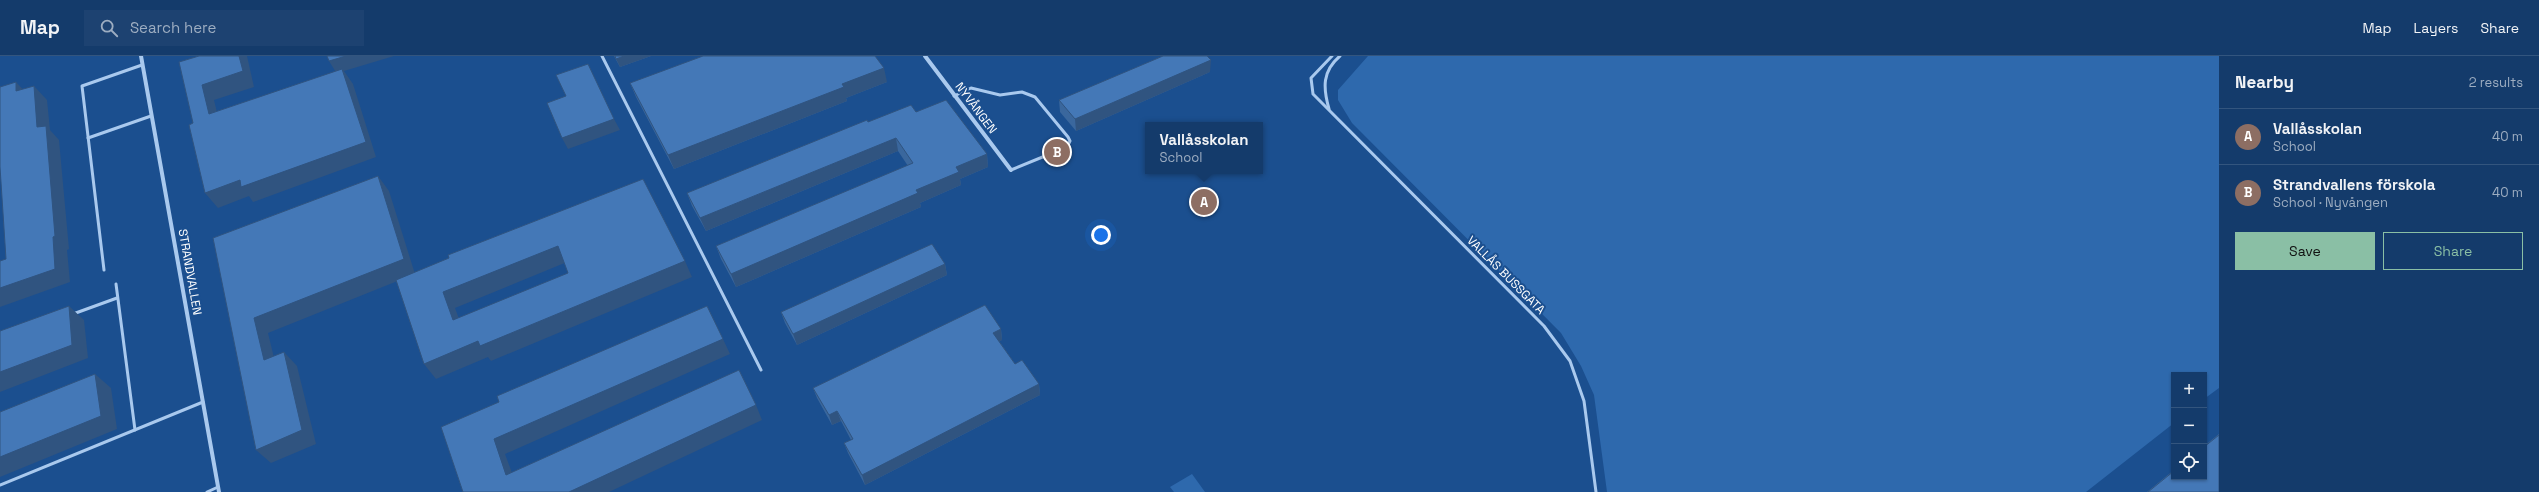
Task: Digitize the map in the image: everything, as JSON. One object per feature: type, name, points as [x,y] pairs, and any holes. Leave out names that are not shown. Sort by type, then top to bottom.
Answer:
[{"type":"street","name":"STRANDVALLEN","points":[[141,56],[219,490]]},
{"type":"street","name":"NYVÅNGEN","points":[[925,56],[953,96],[1012,170]]},
{"type":"lane","points":[[602,56],[761,370]]},
{"type":"lane","name":"VALLÅS BUSSGATA","points":[[1332,56],[1311,78],[1313,94],[1544,326],[1570,361],[1584,401],[1596,492]]},
{"type":"lane","name":"VALLÅS BUSSGATA","points":[[1329,110],[1323,91],[1324,77],[1340,56]]},
{"type":"lane","points":[[104,270],[82,86],[142,65]]},
{"type":"lane","points":[[953,96],[972,88],[1000,95],[1029,93],[1035,97],[1068,137],[1070,141],[1068,147],[1012,170]]},
{"type":"lane","points":[[88,138],[152,116]]},
{"type":"lane","points":[[116,284],[135,430]]},
{"type":"lane","points":[[66,317],[117,298]]},
{"type":"lane","points":[[0,485],[203,402]]},
{"type":"lane","points":[[207,492],[219,490]]},
{"type":"shaded area","points":[[1368,56],[2219,56],[2219,388],[2207,397],[2207,372],[2171,372],[2171,425],[2086,492],[1607,492],[1594,395],[1581,366],[1561,333],[1352,123],[1338,100],[1338,90]]},
{"type":"shaded area","points":[[1192,474],[1205,492],[1174,492],[1170,487]]},
{"type":"building","points":[[199,56],[239,56],[243,71],[202,85],[209,114],[342,69],[366,142],[241,187],[240,180],[205,193],[189,125],[193,123],[179,62]]},
{"type":"building","points":[[327,56],[346,56],[329,61]]},
{"type":"building","points":[[615,56],[624,56],[616,59]]},
{"type":"building","points":[[703,56],[875,56],[884,68],[842,84],[844,87],[668,155],[630,83]]},
{"type":"building","points":[[1163,56],[1207,56],[1211,60],[1075,119],[1059,100]]},
{"type":"building","points":[[588,64],[614,119],[562,138],[547,103],[566,96],[556,75]]},
{"type":"building","points":[[16,82],[16,91],[34,86],[37,127],[46,126],[55,236],[53,237],[55,269],[0,288],[0,261],[6,259],[0,167],[0,87]]},
{"type":"building","points":[[946,100],[987,154],[956,167],[959,172],[916,190],[918,193],[731,274],[716,246],[913,163],[896,138],[700,218],[687,193],[867,120],[868,122],[911,105],[916,112]]},
{"type":"building","points":[[378,176],[404,259],[254,318],[264,360],[284,352],[302,430],[256,450],[213,238]]},
{"type":"building","points":[[643,179],[685,261],[480,346],[478,341],[424,364],[396,280],[449,258],[448,255]],"holes":[[[558,246],[568,273],[453,320],[443,292]]]},
{"type":"building","points":[[932,244],[945,264],[793,334],[781,312]]},
{"type":"building","points":[[985,305],[1001,329],[993,333],[1015,364],[1022,360],[1039,384],[862,475],[844,443],[853,439],[837,411],[829,415],[813,388]]},
{"type":"building","points":[[69,306],[72,345],[0,372],[0,331]]},
{"type":"building","points":[[707,306],[723,339],[494,439],[506,475],[739,370],[756,405],[569,492],[463,492],[441,427],[499,402],[497,396]]},
{"type":"building","points":[[95,374],[101,416],[0,457],[0,412]]},
{"type":"building","points":[[2219,435],[2219,492],[2148,492],[2171,473],[2171,480],[2207,480],[2207,445]]},
{"type":"place","name":"Strandvallens förskola","points":[[1057,152]]},
{"type":"place","name":"Vallåsskolan","points":[[1204,202]]}]
